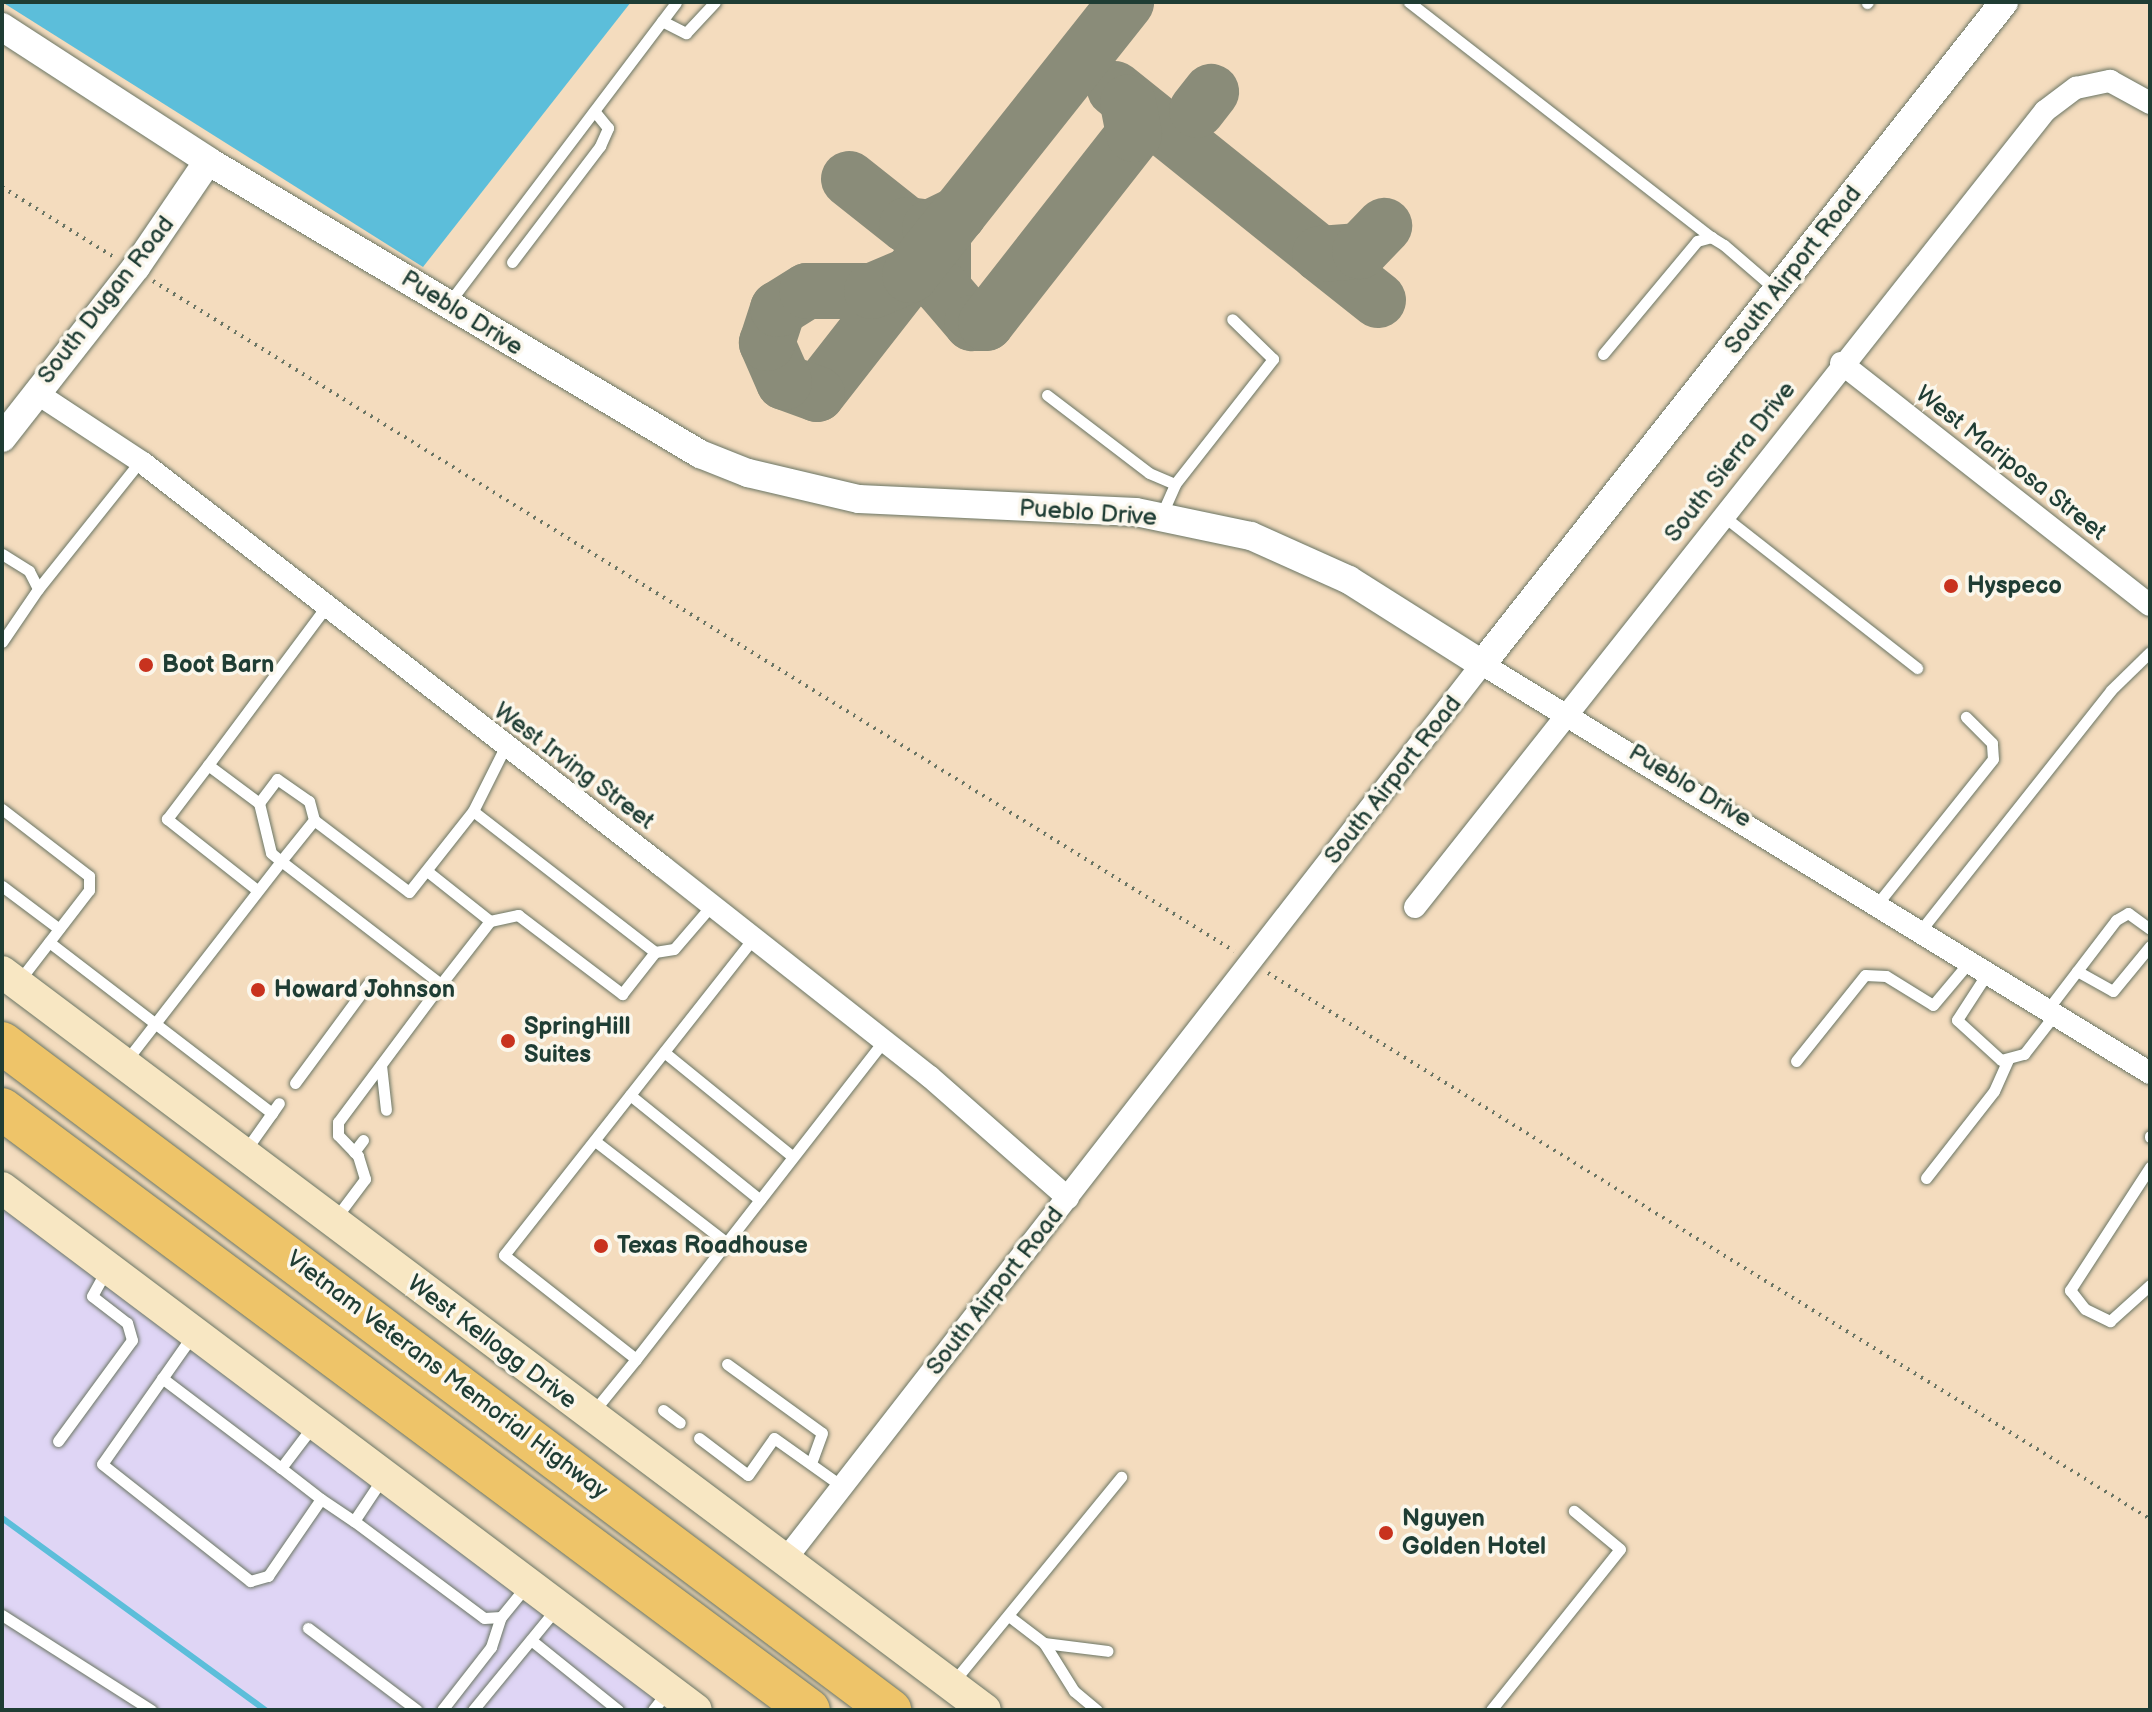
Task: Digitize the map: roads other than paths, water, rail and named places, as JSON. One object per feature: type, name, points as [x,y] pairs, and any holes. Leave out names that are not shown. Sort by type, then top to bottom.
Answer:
[{"type":"highway","name":"Vietnam Veterans Memorial Highway","points":[[2,1043],[890,1710]]},
{"type":"highway","points":[[2,1109],[809,1710]]},
{"type":"highway","points":[[610,1561],[775,1710]]},
{"type":"main road","name":"West Kellogg Drive","points":[[9,978],[985,1710]]},
{"type":"main road","points":[[6,1200],[109,1267],[559,1606],[661,1700],[696,1710]]},
{"type":"street","name":"South Airport Road","points":[[785,1560],[1482,664],[2004,2]]},
{"type":"street","name":"Pueblo Drive","points":[[2,27],[208,161],[448,304],[649,429],[748,473],[859,499],[1161,517],[1251,536],[1335,574],[1482,664],[1568,712],[2150,1073]]},
{"type":"street","name":"South Sierra Drive","points":[[1415,907],[1841,363],[2045,111],[2076,88],[2110,81],[2150,103]]},
{"type":"street","name":"South Dugan Road","points":[[2,438],[35,392],[134,270],[208,161]]},
{"type":"street","name":"West Mariposa Street","points":[[1841,363],[2150,605]]},
{"type":"street","name":"West Irving Street","points":[[35,392],[140,461],[711,906],[884,1041],[1068,1198]]},
{"type":"lane","points":[[448,304],[676,2]]},
{"type":"lane","points":[[662,21],[686,33],[715,2]]},
{"type":"lane","points":[[1409,2],[1776,290]]},
{"type":"lane","points":[[512,262],[600,146],[608,128],[594,111]]},
{"type":"lane","points":[[1603,354],[1697,241],[1711,237]]},
{"type":"lane","points":[[1161,517],[1175,484],[1273,359],[1232,319]]},
{"type":"lane","points":[[1047,395],[1149,473],[1175,484]]},
{"type":"lane","points":[[2,642],[38,589],[140,461]]},
{"type":"lane","points":[[1722,515],[1917,668]]},
{"type":"lane","points":[[2,554],[29,571],[38,589]]},
{"type":"lane","points":[[255,894],[167,819],[325,608]]},
{"type":"lane","points":[[1921,930],[2111,690],[2148,659]]},
{"type":"lane","points":[[1878,903],[1993,759],[1992,743],[1966,717]]},
{"type":"lane","points":[[259,803],[277,779],[309,801],[314,820],[409,892],[473,811],[505,747]]},
{"type":"lane","points":[[208,765],[259,803],[271,853],[441,984]]},
{"type":"lane","points":[[2,809],[89,876],[89,890],[49,942],[9,978]]},
{"type":"lane","points":[[473,811],[655,952]]},
{"type":"lane","points":[[123,1065],[314,820]]},
{"type":"lane","points":[[427,871],[490,921]]},
{"type":"lane","points":[[2,886],[59,929]]},
{"type":"lane","points":[[332,1223],[365,1179],[354,1152],[338,1135],[338,1122],[490,921],[518,915],[622,994],[655,952],[674,949],[711,906]]},
{"type":"lane","points":[[1926,1178],[1994,1091],[2008,1060],[2024,1054],[2077,971],[2122,915],[2150,929]]},
{"type":"lane","points":[[636,1359],[504,1255],[753,939]]},
{"type":"lane","points":[[49,942],[154,1024],[275,1108],[242,1155]]},
{"type":"lane","points":[[2077,971],[2113,991],[2150,946]]},
{"type":"lane","points":[[1979,966],[1957,1020],[1973,1040],[2008,1060]]},
{"type":"lane","points":[[1796,1061],[1865,975],[1886,976],[1933,1005],[1979,966]]},
{"type":"lane","points":[[295,1083],[368,984]]},
{"type":"lane","points":[[590,1415],[884,1041]]},
{"type":"lane","points":[[664,1052],[793,1157]]},
{"type":"lane","points":[[381,1065],[386,1110]]},
{"type":"lane","points":[[630,1095],[760,1200]]},
{"type":"lane","points":[[354,1152],[363,1140]]},
{"type":"lane","points":[[595,1141],[727,1243]]},
{"type":"lane","points":[[2150,1167],[2070,1290],[2085,1309],[2110,1321],[2150,1285]]},
{"type":"lane","points":[[58,1441],[132,1340],[127,1323],[92,1296],[109,1267]]},
{"type":"lane","points":[[195,1332],[102,1464],[214,1555],[260,1582],[321,1499]]},
{"type":"lane","points":[[727,1364],[822,1433],[811,1463]]},
{"type":"lane","points":[[162,1378],[484,1618],[501,1617]]},
{"type":"lane","points":[[663,1410],[680,1423]]},
{"type":"lane","points":[[281,1468],[315,1423]]},
{"type":"lane","points":[[699,1438],[748,1475],[774,1438],[843,1487]]},
{"type":"lane","points":[[354,1521],[385,1475]]},
{"type":"lane","points":[[950,1684],[1010,1617],[1121,1477]]},
{"type":"lane","points":[[1491,1710],[1620,1549],[1574,1511]]},
{"type":"lane","points":[[442,1710],[491,1647],[501,1617],[528,1583]]},
{"type":"lane","points":[[473,1710],[559,1606]]},
{"type":"lane","points":[[2,1615],[151,1710]]},
{"type":"lane","points":[[1010,1617],[1044,1643],[1074,1691],[1097,1710]]},
{"type":"lane","points":[[308,1628],[417,1710]]},
{"type":"lane","points":[[531,1640],[618,1710]]},
{"type":"lane","points":[[1044,1643],[1108,1651]]},
{"type":"water","points":[[2,2],[631,2],[423,267]]},
{"type":"waterway","points":[[2,1518],[265,1710]]},
{"type":"place","name":"Hyspeco","points":[[1951,586]]},
{"type":"place","name":"Boot Barn","points":[[146,665]]},
{"type":"place","name":"Howard Johnson","points":[[258,990]]},
{"type":"place","name":"SpringHill Suites","points":[[508,1041]]},
{"type":"place","name":"Texas Roadhouse","points":[[601,1246]]},
{"type":"place","name":"Nguyen Golden Hotel","points":[[1386,1533]]}]
